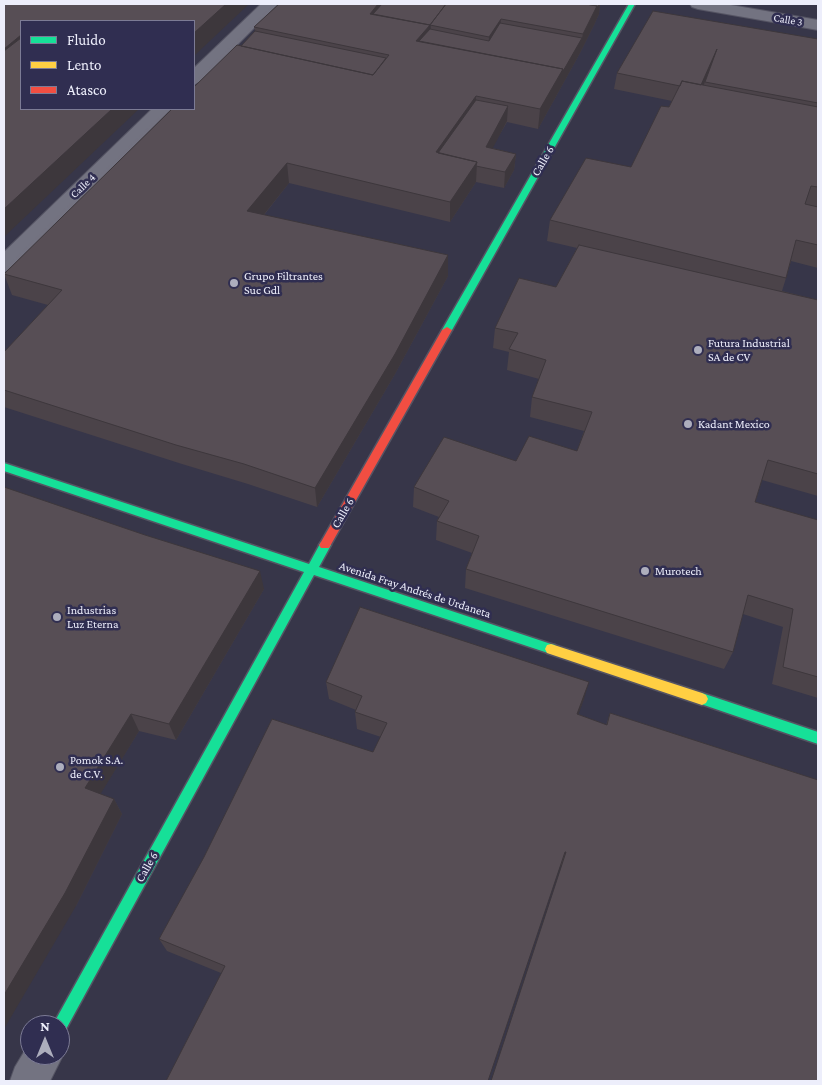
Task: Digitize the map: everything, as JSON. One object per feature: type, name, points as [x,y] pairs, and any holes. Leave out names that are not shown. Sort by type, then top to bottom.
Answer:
[{"type":"street","points":[[195,77],[270,4]]},
{"type":"street","name":"Calle 6","points":[[66,1015],[311,570],[632,4]]},
{"type":"street","name":"Calle 3","points":[[698,4],[818,25]]},
{"type":"street","name":"Calle 4","points":[[4,264],[161,110]]},
{"type":"street","name":"Avenida Fray Andrés de Urdaneta","points":[[4,467],[818,738]]},
{"type":"street","points":[[30,1081],[39,1065]]},
{"type":"building","points":[[4,4],[226,4],[195,32],[195,20],[20,20],[20,36],[4,49]]},
{"type":"building","points":[[279,4],[378,4],[370,14],[430,25],[416,41],[563,69],[540,109],[476,96],[436,152],[477,162],[450,202],[287,163],[247,211],[448,255],[395,354],[315,488],[244,464],[176,445],[4,390],[4,352],[62,290],[4,274],[171,110],[195,110],[195,86],[237,45],[373,75],[389,55],[254,27]]},
{"type":"building","points":[[382,4],[446,4],[430,25],[373,14]]},
{"type":"building","points":[[446,4],[586,4],[597,6],[583,34],[501,19],[489,37],[430,25]]},
{"type":"building","points":[[586,4],[599,4],[596,10],[597,6]]},
{"type":"building","points":[[653,11],[818,39],[818,103],[705,82],[717,49],[701,85],[682,81],[680,86],[617,73]]},
{"type":"building","points":[[500,23],[582,38],[562,73],[563,69],[419,41],[430,29],[489,41]]},
{"type":"building","points":[[255,31],[386,58],[373,75],[241,46]]},
{"type":"building","points":[[20,39],[20,110],[111,110],[4,209],[4,51]]},
{"type":"building","points":[[682,81],[818,107],[818,187],[811,186],[805,204],[818,207],[818,245],[796,240],[786,278],[550,220],[586,158],[631,167],[661,106],[669,107]]},
{"type":"building","points":[[476,100],[508,106],[486,147],[516,154],[505,172],[476,166],[477,162],[438,153]]},
{"type":"building","points":[[579,245],[818,300],[818,474],[768,460],[755,502],[818,520],[818,677],[783,667],[793,609],[748,595],[733,652],[466,569],[479,536],[437,521],[449,501],[414,487],[444,437],[516,461],[529,436],[577,451],[592,412],[532,397],[546,360],[509,349],[518,333],[495,328],[519,278],[556,287]]},
{"type":"building","points":[[4,487],[145,535],[260,571],[169,724],[131,714],[85,788],[114,799],[65,893],[4,995]]},
{"type":"building","points":[[360,607],[589,682],[577,714],[607,725],[610,713],[818,780],[818,1081],[491,1081],[565,852],[488,1081],[166,1081],[225,966],[159,939],[204,857],[272,719],[373,752],[387,723],[355,712],[362,696],[326,682]]},
{"type":"railway","points":[[195,83],[275,4]]},
{"type":"railway","points":[[86,190],[168,110]]},
{"type":"railway","points":[[4,271],[87,189]]},
{"type":"traffic: fast","points":[[447,330],[632,4]]},
{"type":"traffic: fast","points":[[4,467],[551,649]]},
{"type":"traffic: fast","points":[[66,1015],[325,545]]},
{"type":"traffic: fast","points":[[702,699],[818,738]]},
{"type":"traffic: slow","points":[[551,649],[702,699]]},
{"type":"traffic: jam","points":[[325,545],[447,330]]},
{"type":"place","name":"Grupo Filtrantes Suc Gdl","points":[[234,283]]},
{"type":"place","name":"Futura Industrial SA de CV","points":[[698,350]]},
{"type":"place","name":"Kadant Mexico","points":[[688,424]]},
{"type":"place","name":"Murotech","points":[[645,571]]},
{"type":"place","name":"Industrias Luz Eterna","points":[[57,617]]},
{"type":"place","name":"Pomok S.A. de C.V.","points":[[60,767]]}]
